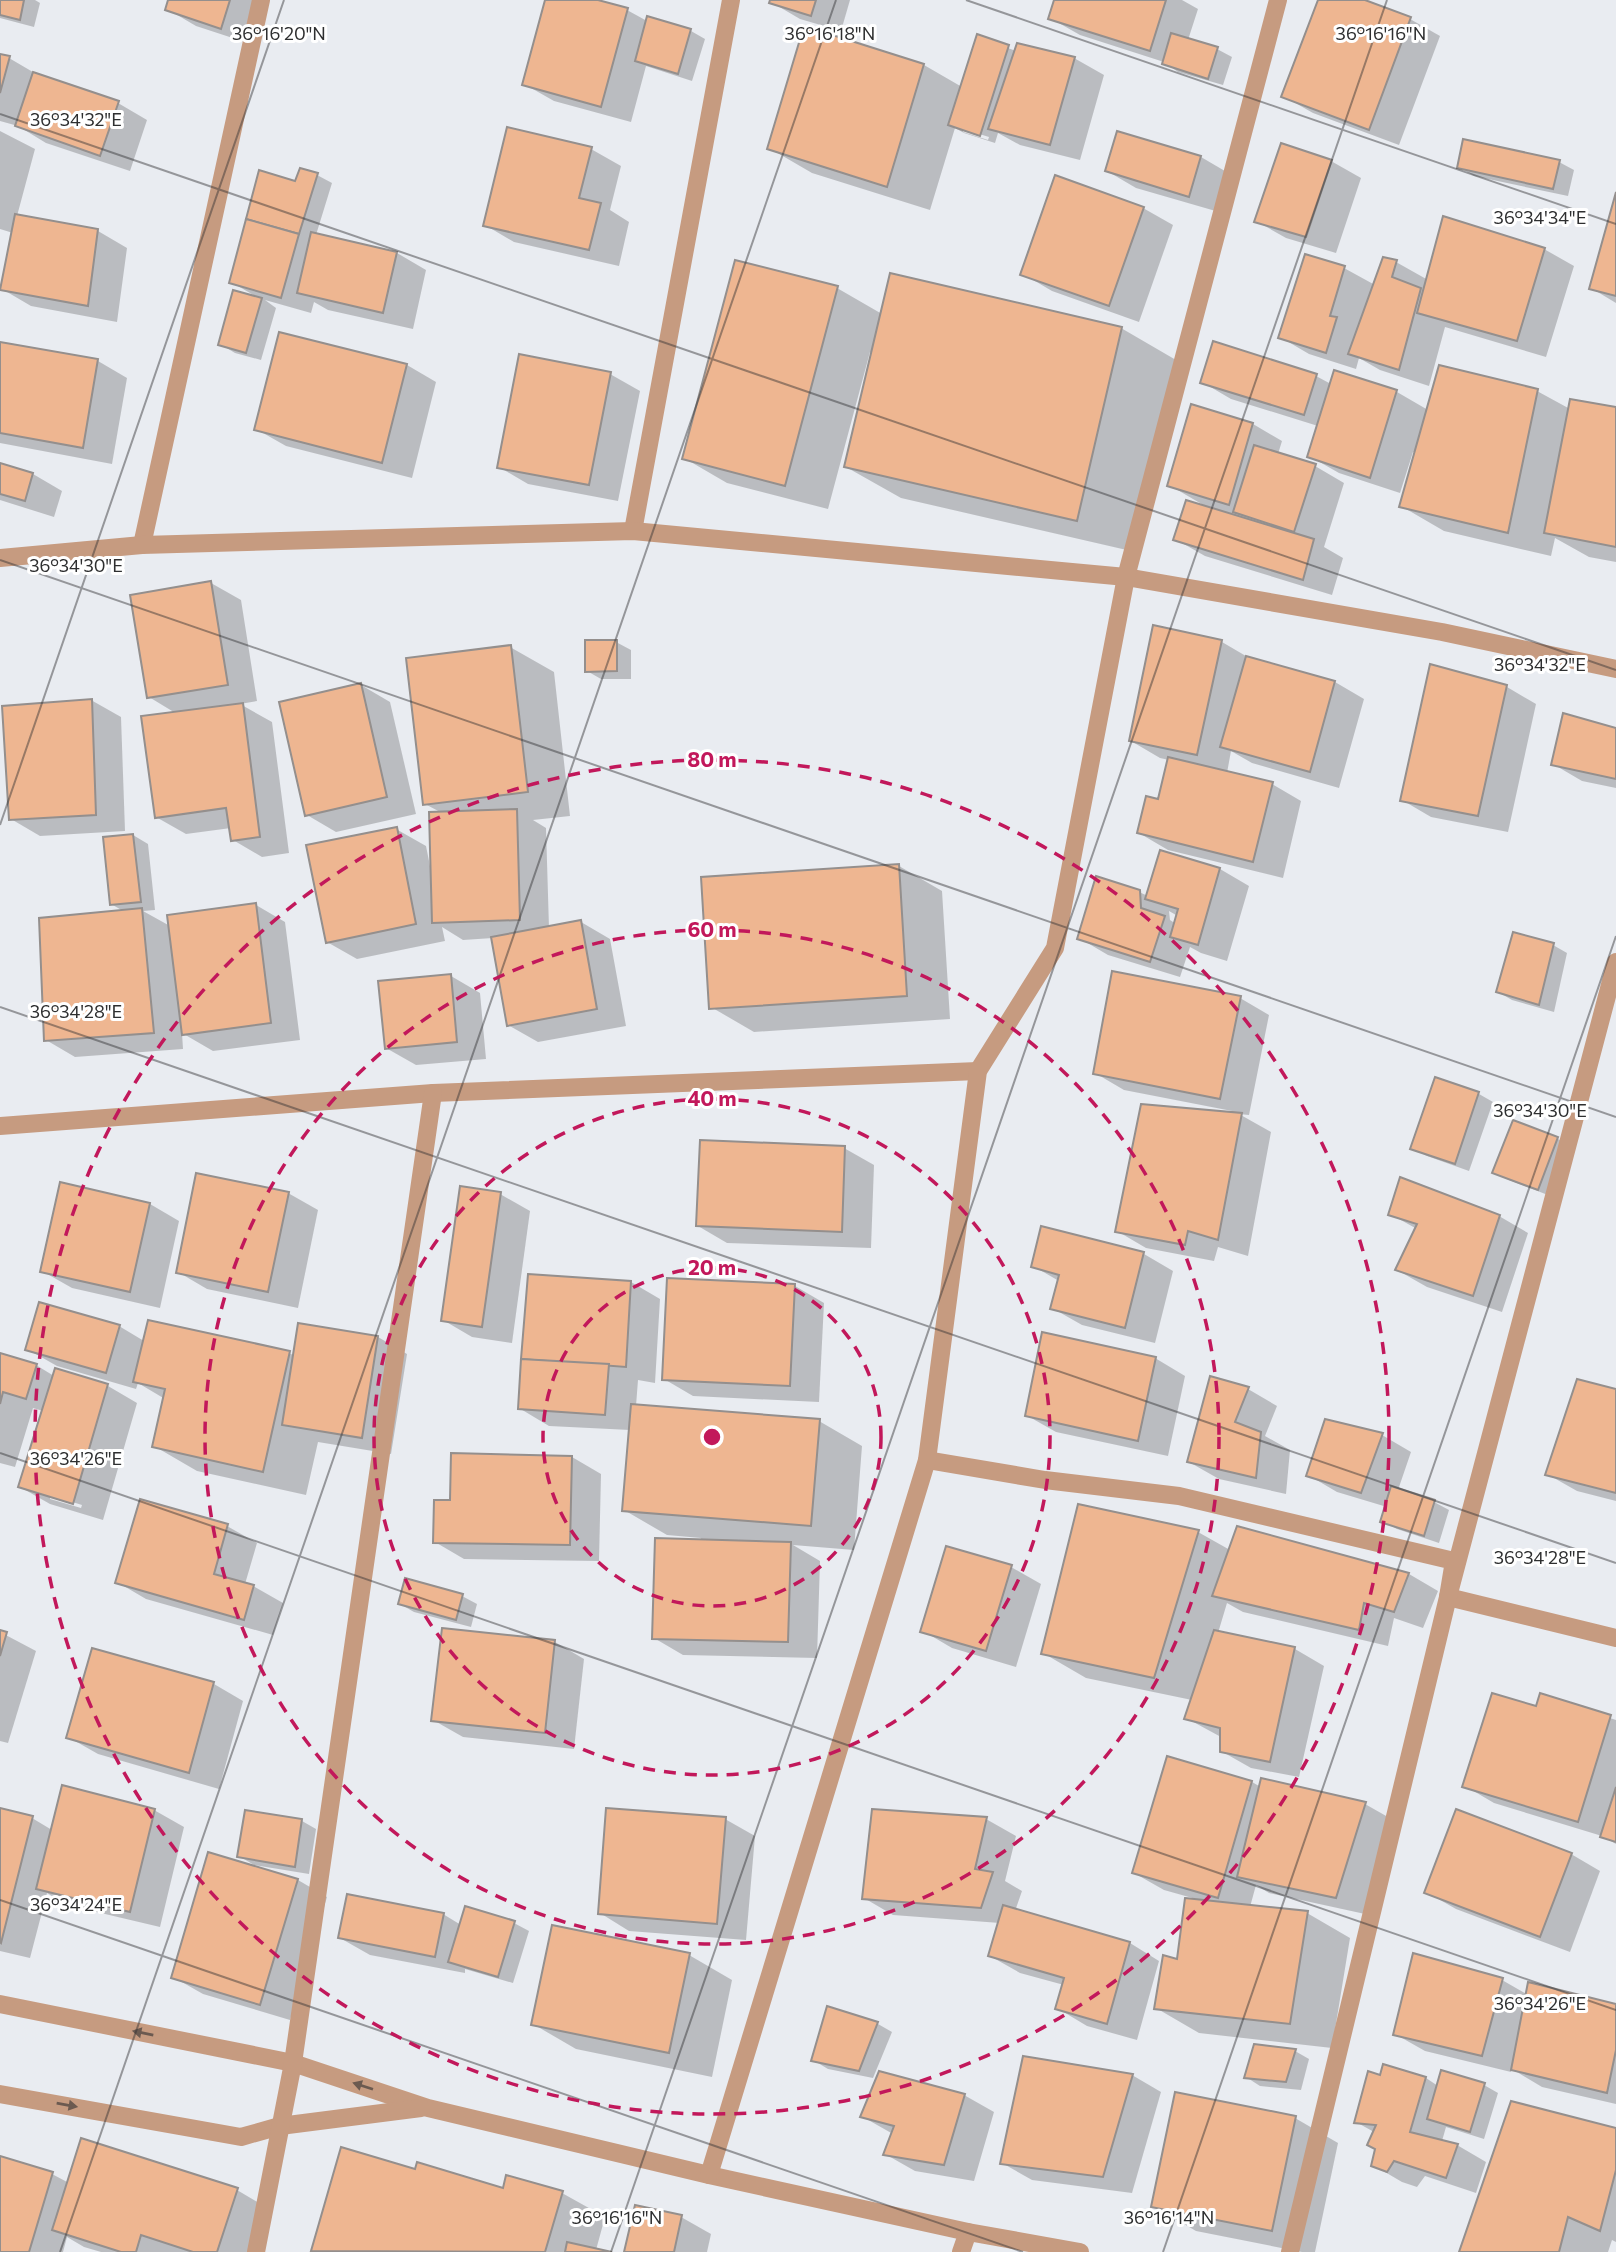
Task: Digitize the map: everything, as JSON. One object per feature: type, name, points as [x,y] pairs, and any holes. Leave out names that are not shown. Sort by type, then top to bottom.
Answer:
[{"type":"street","points":[[142,545],[261,0]]},
{"type":"street","points":[[633,531],[732,0]]},
{"type":"street","points":[[709,2175],[927,1460],[978,1071],[1055,948],[1126,577],[1278,0]]},
{"type":"street","points":[[0,558],[142,545],[633,531],[1126,577],[1442,632],[1616,668]]},
{"type":"street","points":[[1290,2252],[1448,1597],[1616,962]]},
{"type":"street","points":[[0,1126],[433,1093],[978,1071]]},
{"type":"street","points":[[256,2252],[293,2063],[433,1093]]},
{"type":"street","points":[[927,1460],[1045,1480],[1179,1496],[1454,1561],[1448,1597]]},
{"type":"street","points":[[1448,1597],[1616,1638]]},
{"type":"street","points":[[0,2004],[293,2063],[428,2108],[709,2175],[968,2232],[1080,2252]]},
{"type":"street","points":[[0,2094],[242,2137],[280,2126],[428,2108]]},
{"type":"street","points":[[961,2252],[968,2232]]},
{"type":"building","points":[[0,0],[24,0],[20,20],[0,15]]},
{"type":"building","points":[[168,0],[230,0],[221,29],[165,10]]},
{"type":"building","points":[[545,0],[598,0],[628,8],[601,107],[522,85]]},
{"type":"building","points":[[770,0],[816,0],[811,16],[769,3]]},
{"type":"building","points":[[1054,0],[1166,0],[1150,51],[1048,19]]},
{"type":"building","points":[[1318,0],[1365,0],[1411,17],[1369,130],[1281,97]]},
{"type":"building","points":[[647,16],[691,29],[678,74],[635,61]]},
{"type":"building","points":[[804,26],[924,64],[887,187],[767,149]]},
{"type":"building","points":[[1171,33],[1218,47],[1208,79],[1162,64]]},
{"type":"building","points":[[977,34],[1009,45],[980,136],[948,125]]},
{"type":"building","points":[[1017,43],[1075,57],[1050,145],[988,129]]},
{"type":"building","points":[[0,54],[10,56],[0,93]]},
{"type":"building","points":[[33,72],[119,101],[100,156],[15,126]]},
{"type":"building","points":[[507,127],[592,147],[579,198],[601,203],[589,250],[483,226]]},
{"type":"building","points":[[1117,131],[1201,156],[1189,197],[1105,171]]},
{"type":"building","points":[[1463,139],[1560,160],[1553,189],[1457,168]]},
{"type":"building","points":[[1281,143],[1332,160],[1306,237],[1254,222]]},
{"type":"building","points":[[300,168],[318,173],[299,234],[246,219],[259,170],[295,181]]},
{"type":"building","points":[[1055,175],[1144,207],[1109,306],[1020,275]]},
{"type":"building","points":[[1616,192],[1616,296],[1589,289]]},
{"type":"building","points":[[15,214],[98,229],[88,306],[0,290]]},
{"type":"building","points":[[1443,216],[1545,248],[1517,341],[1417,313]]},
{"type":"building","points":[[246,219],[299,234],[281,298],[229,283]]},
{"type":"building","points":[[311,232],[397,252],[383,313],[297,293]]},
{"type":"building","points":[[1305,254],[1345,266],[1330,316],[1337,317],[1326,353],[1278,338]]},
{"type":"building","points":[[1383,257],[1397,260],[1392,277],[1421,288],[1399,370],[1348,354]]},
{"type":"building","points":[[735,260],[838,286],[785,486],[682,459]]},
{"type":"building","points":[[890,273],[1122,327],[1077,521],[844,467]]},
{"type":"building","points":[[233,290],[262,298],[246,353],[218,345]]},
{"type":"building","points":[[279,332],[407,364],[382,463],[254,430]]},
{"type":"building","points":[[1213,341],[1317,374],[1304,415],[1200,383]]},
{"type":"building","points":[[0,342],[98,359],[83,448],[0,433]]},
{"type":"building","points":[[519,354],[611,372],[589,485],[497,468]]},
{"type":"building","points":[[1439,365],[1538,389],[1508,533],[1399,507]]},
{"type":"building","points":[[1334,370],[1397,390],[1370,478],[1307,457]]},
{"type":"building","points":[[1570,399],[1616,407],[1616,547],[1544,533]]},
{"type":"building","points":[[1191,404],[1253,423],[1229,505],[1167,486]]},
{"type":"building","points":[[1254,445],[1316,464],[1294,532],[1233,512]]},
{"type":"building","points":[[0,463],[33,473],[25,501],[0,494]]},
{"type":"building","points":[[1186,500],[1314,539],[1303,580],[1173,540]]},
{"type":"building","points":[[211,581],[228,685],[147,698],[130,595]]},
{"type":"building","points":[[1153,625],[1222,640],[1197,755],[1129,741]]},
{"type":"building","points":[[585,640],[617,640],[617,671],[585,672]]},
{"type":"building","points":[[511,645],[528,792],[423,805],[406,658]]},
{"type":"building","points":[[1246,656],[1335,681],[1310,772],[1220,747]]},
{"type":"building","points":[[1430,664],[1507,685],[1478,816],[1400,801]]},
{"type":"building","points":[[361,683],[387,797],[305,816],[279,702]]},
{"type":"building","points":[[92,699],[96,815],[9,820],[2,706]]},
{"type":"building","points":[[243,703],[260,837],[231,841],[226,808],[155,818],[141,716]]},
{"type":"building","points":[[1563,713],[1616,728],[1616,779],[1551,765]]},
{"type":"building","points":[[1168,757],[1273,782],[1253,862],[1137,833],[1146,796],[1158,799]]},
{"type":"building","points":[[517,809],[520,920],[432,923],[429,812]]},
{"type":"building","points":[[397,827],[416,924],[326,943],[306,845]]},
{"type":"building","points":[[133,834],[141,902],[110,905],[103,837]]},
{"type":"building","points":[[1160,850],[1220,868],[1198,945],[1170,937],[1178,909],[1145,899]]},
{"type":"building","points":[[899,864],[907,996],[709,1009],[701,877]]},
{"type":"building","points":[[1096,876],[1140,890],[1141,908],[1165,916],[1150,962],[1077,939]]},
{"type":"building","points":[[256,903],[271,1023],[182,1035],[167,915]]},
{"type":"building","points":[[142,908],[154,1033],[44,1041],[39,918]]},
{"type":"building","points":[[581,920],[597,1009],[507,1026],[491,937]]},
{"type":"building","points":[[1513,932],[1554,943],[1539,1005],[1496,992]]},
{"type":"building","points":[[1112,971],[1241,996],[1220,1099],[1093,1074]]},
{"type":"building","points":[[451,974],[457,1042],[385,1049],[378,981]]},
{"type":"building","points":[[1435,1077],[1479,1092],[1455,1164],[1410,1149]]},
{"type":"building","points":[[1141,1104],[1242,1113],[1218,1240],[1188,1231],[1185,1245],[1115,1232]]},
{"type":"building","points":[[1513,1120],[1558,1137],[1538,1190],[1492,1173]]},
{"type":"building","points":[[700,1140],[845,1146],[842,1232],[696,1226]]},
{"type":"building","points":[[196,1173],[289,1192],[268,1292],[176,1273]]},
{"type":"building","points":[[1400,1177],[1500,1215],[1473,1296],[1395,1270],[1417,1224],[1388,1215]]},
{"type":"building","points":[[60,1182],[150,1203],[130,1292],[40,1272]]},
{"type":"building","points":[[460,1186],[501,1192],[482,1327],[441,1321]]},
{"type":"building","points":[[1041,1226],[1144,1252],[1125,1328],[1050,1309],[1059,1275],[1031,1267]]},
{"type":"building","points":[[528,1274],[631,1281],[626,1367],[521,1359]]},
{"type":"building","points":[[667,1278],[795,1284],[790,1386],[662,1380]]},
{"type":"building","points":[[39,1302],[120,1325],[106,1373],[25,1350]]},
{"type":"building","points":[[148,1320],[290,1351],[263,1472],[152,1447],[165,1389],[133,1382]]},
{"type":"building","points":[[298,1323],[378,1336],[362,1438],[282,1425]]},
{"type":"building","points":[[1042,1332],[1156,1357],[1138,1441],[1025,1416]]},
{"type":"building","points":[[0,1353],[37,1364],[26,1399],[3,1392],[0,1404]]},
{"type":"building","points":[[521,1359],[609,1364],[605,1415],[518,1409]]},
{"type":"building","points":[[55,1368],[108,1384],[73,1504],[18,1487]]},
{"type":"building","points":[[1210,1376],[1249,1387],[1235,1422],[1261,1432],[1256,1478],[1187,1462]]},
{"type":"building","points":[[1577,1379],[1616,1389],[1616,1493],[1545,1475]]},
{"type":"building","points":[[631,1404],[820,1419],[811,1526],[622,1511]]},
{"type":"building","points":[[1325,1419],[1383,1433],[1361,1493],[1306,1476]]},
{"type":"building","points":[[451,1453],[572,1456],[570,1545],[433,1543],[434,1500],[450,1500]]},
{"type":"building","points":[[1391,1486],[1435,1500],[1424,1536],[1380,1522]]},
{"type":"building","points":[[140,1499],[228,1524],[214,1574],[254,1585],[244,1620],[115,1583]]},
{"type":"building","points":[[1078,1504],[1199,1530],[1154,1678],[1041,1654]]},
{"type":"building","points":[[1237,1526],[1409,1573],[1394,1612],[1364,1603],[1359,1630],[1212,1596]]},
{"type":"building","points":[[655,1538],[791,1542],[788,1642],[652,1639]]},
{"type":"building","points":[[946,1546],[1012,1565],[986,1651],[920,1632]]},
{"type":"building","points":[[405,1578],[463,1594],[456,1620],[398,1604]]},
{"type":"building","points":[[442,1628],[555,1640],[545,1733],[431,1721]]},
{"type":"building","points":[[0,1630],[7,1632],[0,1656]]},
{"type":"building","points":[[1214,1630],[1295,1647],[1270,1762],[1220,1752],[1220,1728],[1184,1719]]},
{"type":"building","points":[[92,1648],[214,1682],[189,1773],[66,1738]]},
{"type":"building","points":[[1492,1693],[1536,1706],[1540,1693],[1611,1715],[1578,1822],[1462,1787]]},
{"type":"building","points":[[1167,1756],[1252,1781],[1218,1898],[1132,1873]]},
{"type":"building","points":[[1261,1778],[1366,1802],[1336,1898],[1237,1877]]},
{"type":"building","points":[[62,1785],[155,1809],[130,1912],[36,1889]]},
{"type":"building","points":[[1616,1787],[1616,1842],[1600,1837]]},
{"type":"building","points":[[0,1808],[33,1816],[1,1943],[0,1942]]},
{"type":"building","points":[[606,1808],[726,1817],[717,1924],[598,1914]]},
{"type":"building","points":[[872,1809],[987,1817],[975,1869],[993,1872],[981,1908],[862,1899]]},
{"type":"building","points":[[1456,1809],[1572,1853],[1540,1937],[1424,1893]]},
{"type":"building","points":[[245,1810],[302,1819],[295,1867],[237,1857]]},
{"type":"building","points":[[208,1852],[298,1879],[260,2005],[171,1978]]},
{"type":"building","points":[[347,1894],[444,1913],[435,1957],[338,1938]]},
{"type":"building","points":[[1185,1898],[1308,1911],[1290,2024],[1154,2009],[1163,1955],[1177,1959]]},
{"type":"building","points":[[1003,1905],[1130,1942],[1107,2024],[1055,2009],[1064,1978],[988,1956]]},
{"type":"building","points":[[465,1906],[515,1921],[498,1977],[448,1962]]},
{"type":"building","points":[[552,1925],[690,1953],[669,2053],[531,2025]]},
{"type":"building","points":[[1413,1953],[1503,1978],[1482,2056],[1393,2035]]},
{"type":"building","points":[[1528,1982],[1616,2004],[1616,2050],[1607,2093],[1511,2070]]},
{"type":"building","points":[[827,2006],[878,2022],[859,2071],[811,2061]]},
{"type":"building","points":[[1254,2044],[1296,2049],[1286,2082],[1244,2078]]},
{"type":"building","points":[[1023,2056],[1133,2074],[1103,2177],[1000,2164]]},
{"type":"building","points":[[1383,2064],[1426,2077],[1410,2132],[1458,2144],[1446,2178],[1394,2161],[1387,2172],[1371,2166],[1375,2149],[1367,2145],[1376,2125],[1354,2123],[1368,2071],[1380,2075]]},
{"type":"building","points":[[1441,2070],[1485,2083],[1470,2132],[1427,2119]]},
{"type":"building","points":[[879,2071],[965,2094],[944,2165],[883,2155],[894,2126],[860,2117]]},
{"type":"building","points":[[1175,2092],[1296,2116],[1272,2231],[1151,2207]]},
{"type":"building","points":[[1511,2101],[1616,2128],[1616,2170],[1600,2231],[1568,2217],[1559,2252],[1459,2252]]},
{"type":"building","points":[[81,2138],[238,2188],[217,2252],[193,2252],[141,2235],[136,2252],[121,2252],[52,2230]]},
{"type":"building","points":[[341,2147],[415,2169],[417,2162],[503,2188],[506,2175],[563,2191],[545,2252],[311,2251]]},
{"type":"building","points":[[0,2156],[53,2172],[29,2252],[0,2252]]},
{"type":"building","points":[[635,2205],[682,2215],[674,2252],[624,2252]]},
{"type":"building","points":[[567,2242],[612,2252],[565,2252]]}]
